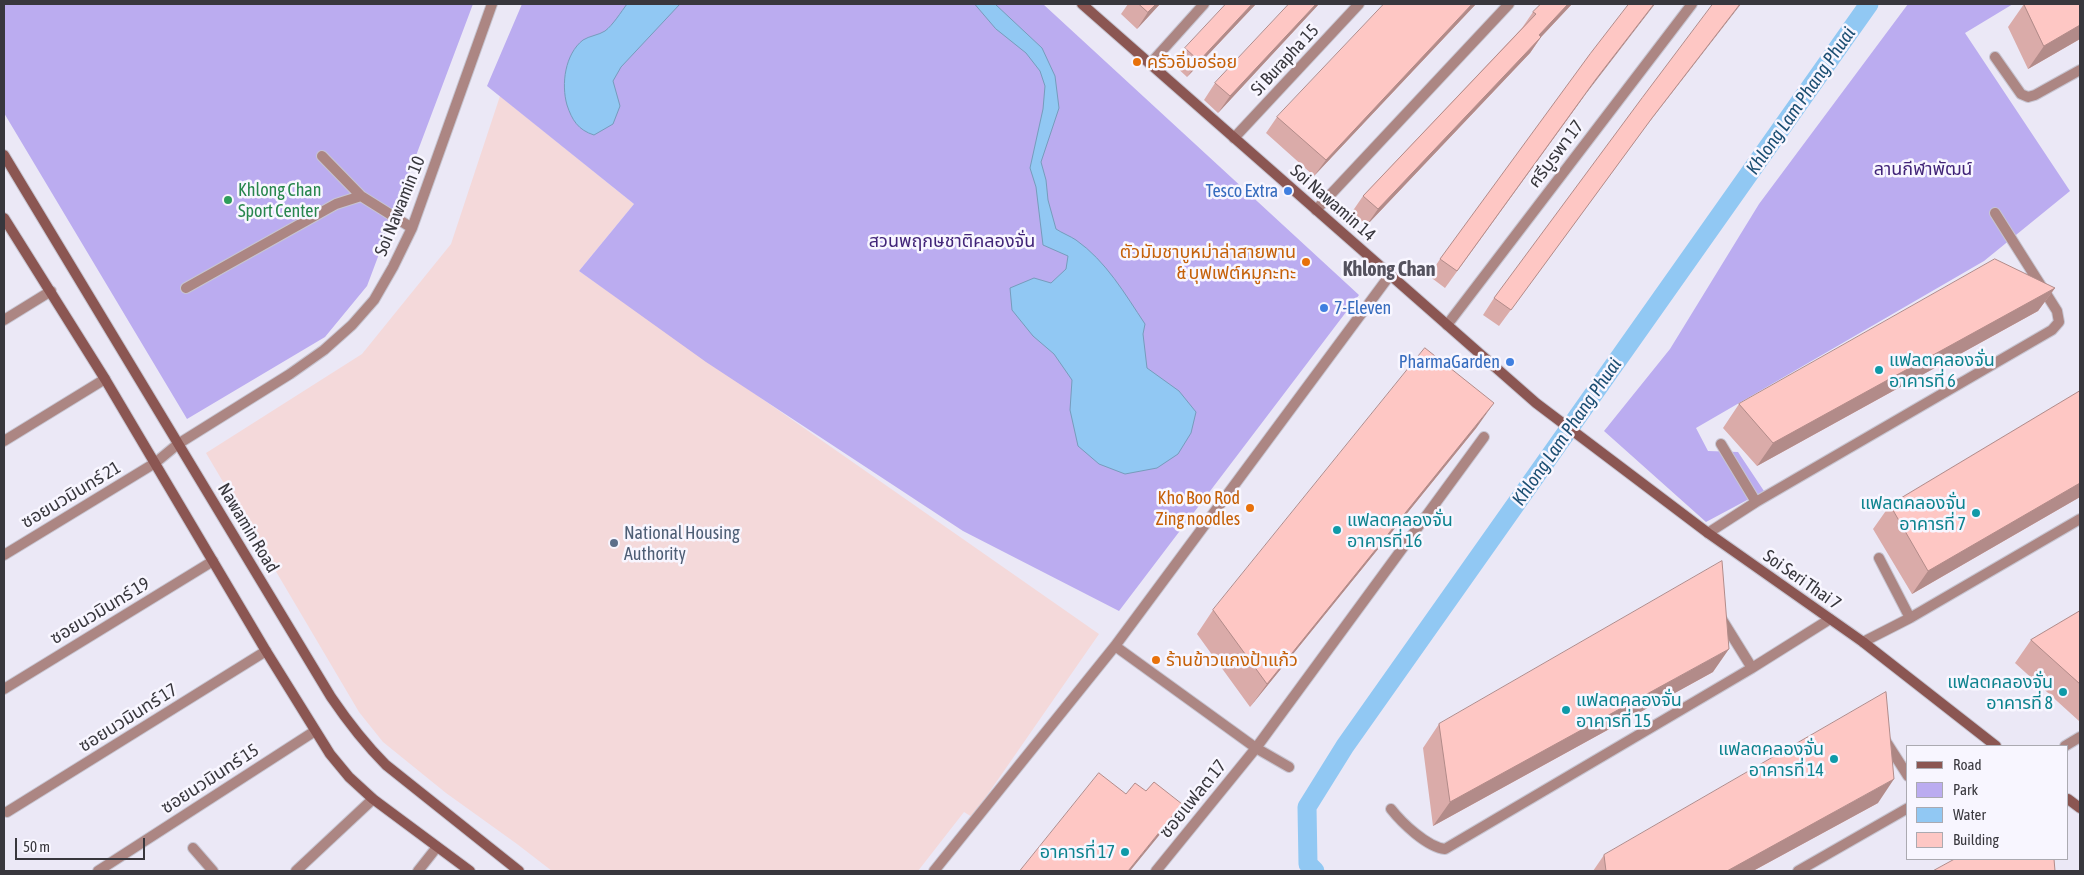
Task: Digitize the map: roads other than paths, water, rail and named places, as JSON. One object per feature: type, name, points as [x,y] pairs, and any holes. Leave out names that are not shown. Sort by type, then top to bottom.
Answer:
[{"type":"main road","name":"Soi Nawamin 14","points":[[1082,4],[1536,404],[1587,443]]},
{"type":"main road","name":"Nawamin Road","points":[[4,155],[331,697],[368,747],[407,783],[519,871]]},
{"type":"main road","points":[[4,218],[105,379],[266,651],[330,754],[373,799],[470,871]]},
{"type":"main road","name":"Soi Seri Thai 7","points":[[1587,443],[1708,533],[1863,642],[1995,745]]},
{"type":"main road","points":[[2069,799],[2080,808]]},
{"type":"street","name":"Soi Nawamin 10","points":[[154,464],[178,444],[290,374],[324,350],[352,326],[374,300],[412,228],[492,4]]},
{"type":"street","points":[[1150,64],[1204,4]]},
{"type":"street","name":"Si Burapha 15","points":[[1234,138],[1359,4]]},
{"type":"street","points":[[1316,210],[1510,4]]},
{"type":"street","name":"ศรีบูรพา 17","points":[[1447,325],[1692,4]]},
{"type":"street","points":[[1995,57],[2021,94],[2028,97],[2036,95],[2080,70]]},
{"type":"street","points":[[322,156],[361,196],[412,228]]},
{"type":"street","points":[[186,288],[336,204],[361,196]]},
{"type":"street","points":[[1708,533],[1756,502],[2052,330],[2059,322],[2057,311],[1995,213]]},
{"type":"street","points":[[934,871],[1115,646],[1390,275]]},
{"type":"street","points":[[4,320],[51,291]]},
{"type":"street","points":[[4,441],[105,379]]},
{"type":"street","name":"ซอยแฟลต 17","points":[[1156,871],[1256,748],[1484,437]]},
{"type":"street","points":[[1721,444],[1756,502]]},
{"type":"street","name":"ซอยนวมินทร์ 21","points":[[4,555],[154,464]]},
{"type":"street","points":[[1863,642],[1910,618],[2080,519]]},
{"type":"street","points":[[1879,558],[1910,618]]},
{"type":"street","name":"ซอยนวมินทร์ 19","points":[[4,689],[213,561]]},
{"type":"street","points":[[1718,613],[1752,668]]},
{"type":"street","points":[[1391,809],[1398,818],[1435,848],[1445,849],[1752,668],[1830,619]]},
{"type":"street","points":[[1115,646],[1256,748],[1289,767]]},
{"type":"street","name":"ซอยนวมินทร์ 17","points":[[7,812],[266,651]]},
{"type":"street","name":"ซอยนวมินทร์ 15","points":[[98,871],[315,731]]},
{"type":"street","points":[[1881,735],[1906,773]]},
{"type":"street","points":[[2067,745],[2080,737]]},
{"type":"street","points":[[296,871],[373,799]]},
{"type":"street","points":[[1798,871],[1906,809]]},
{"type":"street","points":[[418,871],[437,847]]},
{"type":"street","points":[[194,848],[213,871]]},
{"type":"water","points":[[627,4],[680,4],[621,67],[613,81],[620,106],[613,124],[594,135],[580,127],[574,120],[567,105],[564,88],[568,61],[583,40],[605,31]]},
{"type":"water","points":[[975,4],[995,4],[1042,48],[1055,76],[1059,108],[1041,162],[1056,229],[1087,248],[1106,268],[1145,324],[1143,334],[1147,368],[1179,391],[1196,412],[1191,433],[1178,454],[1157,468],[1125,474],[1099,464],[1078,446],[1070,410],[1072,380],[1054,354],[1033,336],[1012,310],[1010,288],[1034,278],[1051,283],[1066,269],[1068,256],[1043,245],[1036,187],[1030,168],[1043,109],[1045,86],[1040,71],[1026,53],[996,29]]},
{"type":"waterway","name":"Khlong Lam Phang Phuai","points":[[1315,871],[1308,864],[1307,807],[1345,746],[1869,4]]},
{"type":"place","name":"ครัวอิ่มอร่อย","points":[[1137,62]]},
{"type":"place","name":"Tesco Extra","points":[[1288,191]]},
{"type":"place","name":"Khlong Chan Sport Center","points":[[228,200]]},
{"type":"place","name":"ตัวมัมชาบูหม่าล่าสายพาน & บุฟเฟต์หมูกะทะ","points":[[1306,262]]},
{"type":"place","name":"7-Eleven","points":[[1324,308]]},
{"type":"place","name":"PharmaGarden","points":[[1510,362]]},
{"type":"place","name":"แฟลตคลองจั่น อาคารที่ 6","points":[[1879,370]]},
{"type":"place","name":"Kho Boo Rod Zing noodles","points":[[1250,508]]},
{"type":"place","name":"แฟลตคลองจั่น อาคารที่ 7","points":[[1976,513]]},
{"type":"place","name":"แฟลตคลองจั่น อาคารที่ 16","points":[[1337,530]]},
{"type":"place","name":"National Housing Authority","points":[[614,543]]},
{"type":"place","name":"ร้านข้าวแกงป้าแก้ว","points":[[1156,660]]},
{"type":"place","name":"แฟลตคลองจั่น อาคารที่ 8","points":[[2063,692]]},
{"type":"place","name":"แฟลตคลองจั่น อาคารที่ 15","points":[[1566,710]]},
{"type":"place","name":"แฟลตคลองจั่น อาคารที่ 14","points":[[1834,759]]},
{"type":"place","name":"อาคารที่ 17","points":[[1125,852]]},
{"type":"district","name":"Khlong Chan","points":[[1389,270]]},
{"type":"park label","name":"ลานกีฬาพัฒน์","points":[[1923,169]]},
{"type":"park label","name":"สวนพฤกษชาติคลองจั่น","points":[[952,241]]}]
